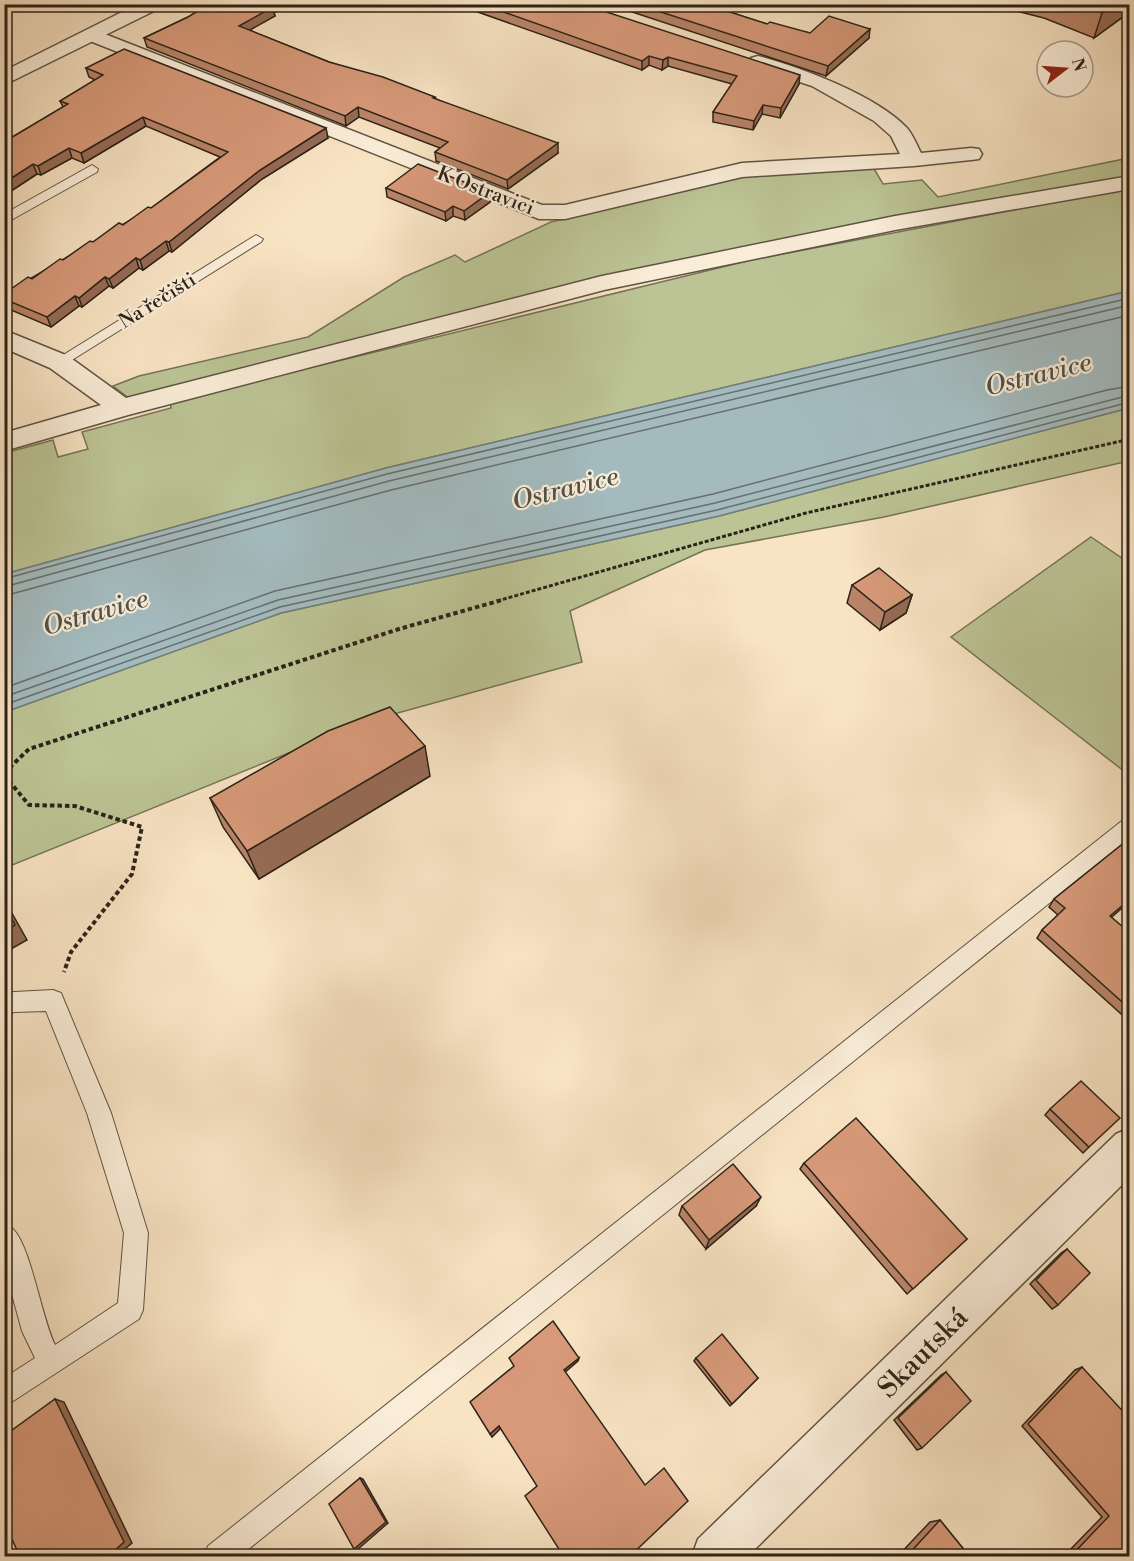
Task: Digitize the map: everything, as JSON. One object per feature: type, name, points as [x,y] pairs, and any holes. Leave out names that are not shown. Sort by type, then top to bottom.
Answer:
[{"type":"street","points":[[4,79],[153,4]]},
{"type":"street","name":"K Ostravici","points":[[92,35],[539,212],[565,212],[742,170],[914,160],[971,154]]},
{"type":"street","points":[[742,57],[819,82],[881,117],[900,133],[914,160]]},
{"type":"street","points":[[4,442],[122,408],[602,283],[895,224],[1130,182]]},
{"type":"street","points":[[4,338],[59,362],[122,408]]},
{"type":"street","name":"Skautská","points":[[715,1557],[1130,1148]]},
{"type":"lane","points":[[4,220],[92,169]]},
{"type":"lane","name":"Na řečišti","points":[[59,362],[255,239]]},
{"type":"lane","points":[[218,1557],[1130,826]]},
{"type":"lane","points":[[4,1006],[14,1002],[53,1000],[99,1113],[136,1233],[130,1310],[4,1394]]},
{"type":"lane","points":[[4,1237],[15,1258],[34,1331],[51,1364]]},
{"type":"path","points":[[53,1000],[71,952],[132,874],[142,827],[75,806],[29,805],[4,774],[29,749],[399,629],[806,513],[1130,439]]},
{"type":"green space","points":[[1129,158],[1129,178],[909,216],[130,399],[113,386],[139,376],[308,337],[404,277],[455,255],[465,262],[551,222],[750,175],[873,167],[883,184],[922,180],[938,197]]},
{"type":"green space","points":[[1129,188],[1129,291],[386,468],[5,574],[5,453],[53,440],[58,457],[88,449],[82,432],[171,408],[170,402],[751,260]]},
{"type":"green space","points":[[1129,408],[1129,461],[884,517],[705,550],[570,611],[582,662],[365,722],[5,868],[5,712],[281,613],[719,516]]},
{"type":"green space","points":[[1091,537],[1129,563],[1129,775],[951,637]]},
{"type":"water","name":"Ostravice","points":[[1129,291],[1129,408],[719,516],[281,613],[5,712],[5,574],[386,468]]},
{"type":"building","points":[[209,4],[272,4],[270,6],[273,7],[239,26],[329,62],[383,77],[435,97],[433,98],[558,143],[507,180],[435,152],[448,142],[358,107],[345,116],[144,38]]},
{"type":"building","points":[[481,4],[582,4],[800,75],[781,108],[763,105],[754,121],[713,112],[737,76],[668,57],[663,60],[649,56],[642,61]]},
{"type":"building","points":[[636,4],[705,4],[767,24],[770,22],[810,33],[829,16],[870,29],[828,66]]},
{"type":"building","points":[[1081,4],[1114,4],[1102,13]]},
{"type":"building","points":[[124,49],[326,128],[260,170],[169,242],[166,241],[140,260],[136,258],[109,279],[105,277],[79,298],[75,296],[47,317],[4,299],[4,294],[28,277],[32,279],[60,259],[63,260],[90,241],[93,242],[119,223],[123,225],[148,207],[151,208],[228,152],[143,117],[81,153],[69,148],[38,166],[33,164],[7,181],[4,180],[4,142],[68,104],[60,101],[103,75],[86,68]]},
{"type":"building","points":[[418,164],[490,192],[464,211],[453,206],[445,212],[386,188]]},
{"type":"building","points":[[879,568],[912,595],[885,612],[852,585]]},
{"type":"building","points":[[390,707],[425,746],[247,851],[210,798],[328,731]]},
{"type":"building","points":[[1130,838],[1130,899],[1110,916],[1130,933],[1130,1009],[1042,930],[1065,908],[1054,899]]},
{"type":"building","points":[[4,905],[15,925],[4,932]]},
{"type":"building","points":[[1081,1081],[1120,1118],[1089,1147],[1050,1109]]},
{"type":"building","points":[[856,1118],[967,1239],[913,1289],[804,1163]]},
{"type":"building","points":[[733,1164],[761,1197],[709,1240],[682,1206]]},
{"type":"building","points":[[1067,1249],[1090,1273],[1058,1305],[1036,1280]]},
{"type":"building","points":[[553,1321],[579,1358],[564,1370],[645,1485],[664,1468],[688,1501],[629,1557],[564,1557],[525,1496],[537,1486],[499,1426],[490,1434],[470,1402],[514,1366],[509,1358]]},
{"type":"building","points":[[722,1334],[758,1378],[732,1404],[696,1358]]},
{"type":"building","points":[[1082,1367],[1130,1419],[1130,1552],[1125,1557],[1070,1557],[1109,1516],[1028,1424]]},
{"type":"building","points":[[946,1372],[971,1401],[922,1448],[898,1418]]},
{"type":"building","points":[[55,1399],[124,1542],[107,1557],[20,1557],[4,1521],[4,1436]]},
{"type":"building","points":[[360,1478],[386,1522],[354,1549],[329,1504]]},
{"type":"building","points":[[940,1520],[970,1557],[906,1557]]}]
